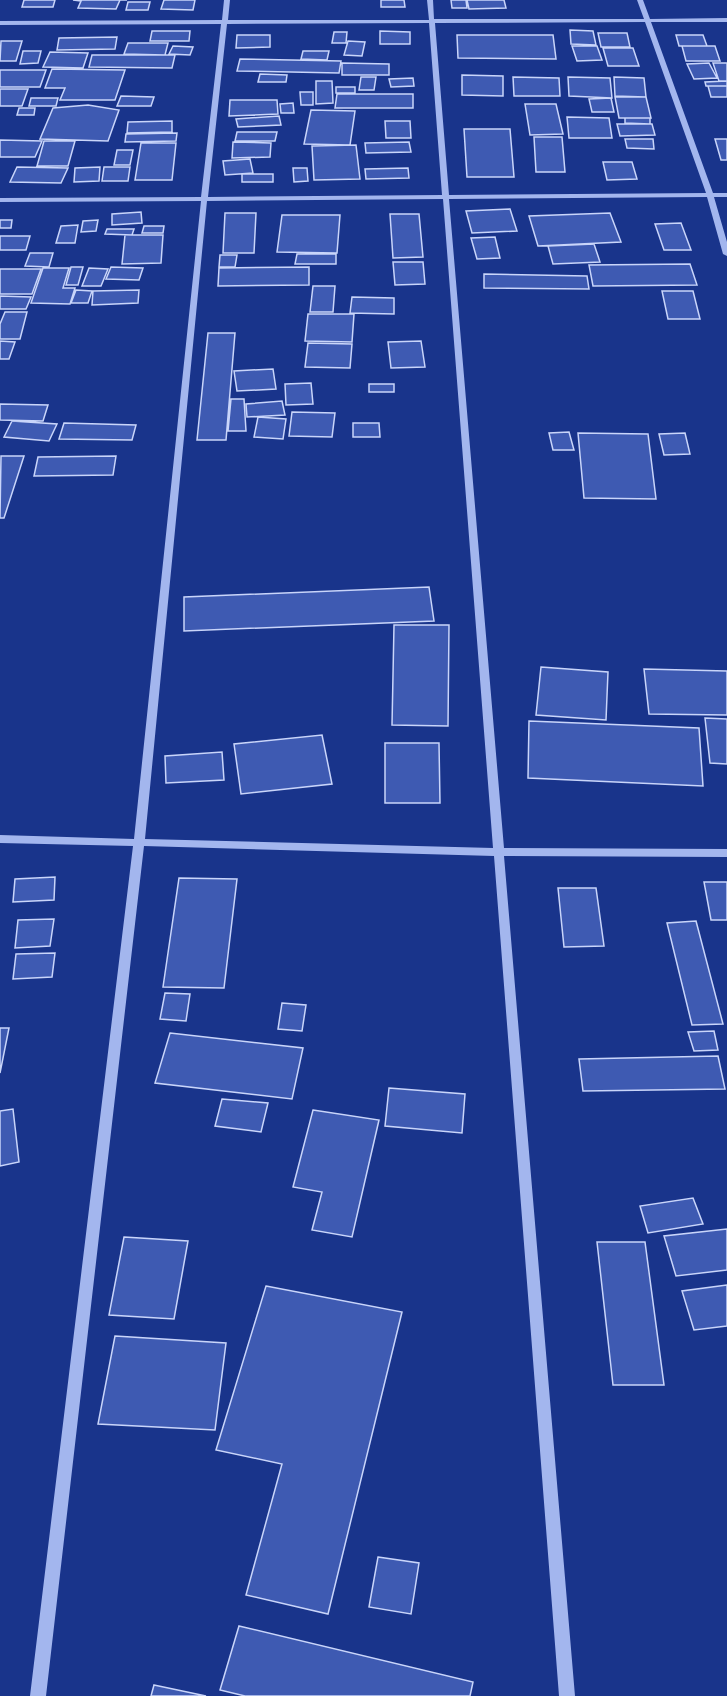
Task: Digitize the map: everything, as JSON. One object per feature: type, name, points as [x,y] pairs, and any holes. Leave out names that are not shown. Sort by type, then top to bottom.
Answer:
[{"type":"street","points":[[38,1696],[139,843],[204,200],[227,0]]},
{"type":"street","points":[[430,0],[448,199],[567,1696]]},
{"type":"street","points":[[640,0],[710,195],[727,254]]},
{"type":"street","points":[[0,23],[727,20]]},
{"type":"street","points":[[0,200],[448,199],[727,195]]},
{"type":"street","points":[[0,839],[499,852],[727,853]]},
{"type":"building","points":[[24,0],[55,0],[53,7],[22,7]]},
{"type":"building","points":[[73,0],[120,0],[116,9],[78,8],[81,1]]},
{"type":"building","points":[[164,0],[195,0],[193,10],[161,9]]},
{"type":"building","points":[[381,0],[404,0],[405,7],[381,7]]},
{"type":"building","points":[[451,0],[466,0],[467,8],[452,8]]},
{"type":"building","points":[[467,0],[504,0],[506,8],[469,9]]},
{"type":"building","points":[[128,2],[150,2],[148,10],[126,10]]},
{"type":"building","points":[[570,30],[593,31],[596,45],[571,44]]},
{"type":"building","points":[[152,31],[190,31],[189,41],[150,41]]},
{"type":"building","points":[[380,31],[410,32],[410,44],[380,44]]},
{"type":"building","points":[[334,32],[347,32],[346,43],[332,43]]},
{"type":"building","points":[[598,33],[627,33],[630,47],[601,47]]},
{"type":"building","points":[[237,35],[270,35],[270,47],[236,48]]},
{"type":"building","points":[[457,35],[553,35],[556,59],[458,58]]},
{"type":"building","points":[[676,35],[703,35],[707,46],[679,46]]},
{"type":"building","points":[[117,37],[115,49],[57,50],[59,38]]},
{"type":"building","points":[[1,41],[22,41],[16,61],[0,61]]},
{"type":"building","points":[[348,41],[365,42],[362,56],[344,55]]},
{"type":"building","points":[[128,43],[168,43],[165,55],[124,54]]},
{"type":"building","points":[[173,46],[193,47],[190,55],[169,54]]},
{"type":"building","points":[[572,46],[597,46],[602,60],[577,61]]},
{"type":"building","points":[[682,46],[715,46],[720,61],[686,61]]},
{"type":"building","points":[[603,48],[633,48],[639,66],[608,66]]},
{"type":"building","points":[[23,51],[41,51],[38,63],[20,64]]},
{"type":"building","points":[[303,51],[329,51],[327,60],[301,59]]},
{"type":"building","points":[[50,52],[88,53],[83,68],[43,67]]},
{"type":"building","points":[[92,55],[175,55],[172,68],[89,67]]},
{"type":"building","points":[[240,59],[341,61],[339,73],[237,71]]},
{"type":"building","points":[[342,63],[389,64],[389,75],[342,75]]},
{"type":"building","points":[[709,63],[717,78],[694,79],[687,64]]},
{"type":"building","points":[[713,63],[727,63],[727,81],[719,81]]},
{"type":"building","points":[[52,69],[125,70],[115,100],[60,100],[65,88],[45,88]]},
{"type":"building","points":[[0,70],[46,70],[40,87],[0,87]]},
{"type":"building","points":[[260,74],[287,75],[286,82],[258,82]]},
{"type":"building","points":[[462,75],[503,76],[503,96],[462,95]]},
{"type":"building","points":[[361,77],[376,77],[374,90],[359,90]]},
{"type":"building","points":[[513,77],[559,78],[560,96],[514,96]]},
{"type":"building","points":[[568,77],[610,78],[612,98],[569,96]]},
{"type":"building","points":[[614,77],[644,78],[646,97],[615,96]]},
{"type":"building","points":[[413,78],[414,86],[391,87],[389,79]]},
{"type":"building","points":[[316,81],[332,81],[333,103],[316,104]]},
{"type":"building","points":[[727,81],[727,86],[706,86],[705,82]]},
{"type":"building","points":[[708,86],[727,86],[727,97],[711,97]]},
{"type":"building","points":[[336,87],[355,87],[355,93],[336,93]]},
{"type":"building","points":[[0,89],[28,89],[22,106],[0,106]]},
{"type":"building","points":[[300,92],[313,92],[313,105],[301,105]]},
{"type":"building","points":[[337,94],[413,94],[413,108],[335,108]]},
{"type":"building","points":[[121,96],[154,97],[151,106],[117,106]]},
{"type":"building","points":[[615,97],[646,97],[651,118],[619,118]]},
{"type":"building","points":[[31,98],[58,98],[56,106],[29,106]]},
{"type":"building","points":[[611,98],[614,112],[592,112],[589,99]]},
{"type":"building","points":[[230,100],[277,100],[278,114],[229,116]]},
{"type":"building","points":[[293,103],[294,113],[281,113],[280,104]]},
{"type":"building","points":[[525,104],[556,104],[563,134],[530,135]]},
{"type":"building","points":[[88,105],[119,110],[108,141],[40,139],[53,108]]},
{"type":"building","points":[[19,108],[35,108],[34,115],[17,115]]},
{"type":"building","points":[[311,110],[355,111],[350,145],[304,144]]},
{"type":"building","points":[[279,116],[281,125],[238,127],[236,119]]},
{"type":"building","points":[[567,117],[609,118],[612,138],[569,138]]},
{"type":"building","points":[[625,118],[650,118],[650,124],[625,123]]},
{"type":"building","points":[[172,121],[172,132],[127,133],[128,122]]},
{"type":"building","points":[[385,121],[410,121],[411,138],[386,138]]},
{"type":"building","points":[[617,124],[652,124],[655,135],[620,136]]},
{"type":"building","points":[[464,129],[510,129],[514,177],[467,177]]},
{"type":"building","points":[[237,132],[277,132],[275,141],[235,141]]},
{"type":"building","points":[[177,133],[176,141],[125,142],[126,134]]},
{"type":"building","points":[[534,137],[562,137],[565,172],[536,172]]},
{"type":"building","points":[[625,139],[653,139],[654,149],[627,148]]},
{"type":"building","points":[[715,139],[727,139],[727,160],[721,160]]},
{"type":"building","points":[[0,140],[42,141],[35,157],[0,157]]},
{"type":"building","points":[[44,141],[75,141],[68,166],[37,166]]},
{"type":"building","points":[[233,142],[271,143],[270,157],[232,158]]},
{"type":"building","points":[[409,142],[411,152],[366,153],[365,143]]},
{"type":"building","points":[[141,143],[176,143],[172,180],[135,180]]},
{"type":"building","points":[[356,145],[360,179],[314,180],[312,146]]},
{"type":"building","points":[[117,150],[133,150],[130,165],[114,165]]},
{"type":"building","points":[[250,159],[253,173],[225,175],[223,161]]},
{"type":"building","points":[[603,162],[632,162],[637,179],[607,180]]},
{"type":"building","points":[[17,167],[68,168],[61,183],[10,182]]},
{"type":"building","points":[[100,167],[99,181],[74,182],[75,168]]},
{"type":"building","points":[[104,167],[130,167],[128,181],[102,181]]},
{"type":"building","points":[[293,168],[307,168],[308,181],[294,182]]},
{"type":"building","points":[[408,168],[409,178],[366,179],[365,169]]},
{"type":"building","points":[[242,174],[273,174],[273,182],[242,182]]},
{"type":"building","points":[[510,209],[517,231],[472,233],[466,211]]},
{"type":"building","points":[[141,212],[142,223],[112,225],[112,214]]},
{"type":"building","points":[[225,213],[256,213],[254,253],[223,253]]},
{"type":"building","points":[[610,213],[621,242],[538,246],[529,216]]},
{"type":"building","points":[[390,214],[419,214],[423,257],[393,258]]},
{"type":"building","points":[[282,215],[340,215],[337,253],[277,252]]},
{"type":"building","points":[[0,220],[12,220],[11,228],[0,228]]},
{"type":"building","points":[[98,220],[96,231],[81,232],[83,221]]},
{"type":"building","points":[[681,223],[691,250],[664,250],[655,224]]},
{"type":"building","points":[[78,225],[75,243],[56,243],[61,226]]},
{"type":"building","points":[[144,226],[164,226],[163,233],[142,233]]},
{"type":"building","points":[[107,229],[134,229],[132,235],[105,234]]},
{"type":"building","points":[[125,235],[163,235],[161,263],[122,264]]},
{"type":"building","points":[[0,236],[30,236],[26,250],[0,250]]},
{"type":"building","points":[[495,237],[500,258],[477,259],[471,238]]},
{"type":"building","points":[[594,244],[600,262],[553,264],[548,246]]},
{"type":"building","points":[[30,253],[53,253],[49,267],[25,266]]},
{"type":"building","points":[[297,254],[336,254],[336,264],[295,264]]},
{"type":"building","points":[[220,255],[237,255],[235,267],[219,267]]},
{"type":"building","points":[[393,262],[423,262],[425,284],[395,285]]},
{"type":"building","points":[[690,264],[697,285],[593,286],[589,265]]},
{"type":"building","points":[[71,267],[83,267],[78,285],[66,285]]},
{"type":"building","points":[[111,267],[143,268],[139,280],[106,279]]},
{"type":"building","points":[[309,267],[309,285],[218,286],[219,268]]},
{"type":"building","points":[[43,268],[69,268],[63,288],[75,288],[70,304],[31,303]]},
{"type":"building","points":[[89,268],[108,269],[101,286],[82,286]]},
{"type":"building","points":[[0,269],[41,269],[32,294],[0,294]]},
{"type":"building","points":[[484,274],[587,276],[589,289],[484,288]]},
{"type":"building","points":[[313,286],[335,286],[333,312],[310,312]]},
{"type":"building","points":[[76,290],[92,291],[88,303],[71,303]]},
{"type":"building","points":[[139,290],[138,303],[92,305],[93,291]]},
{"type":"building","points":[[662,291],[693,291],[700,319],[668,319]]},
{"type":"building","points":[[0,296],[31,297],[26,309],[0,309]]},
{"type":"building","points":[[352,297],[394,298],[394,314],[350,313]]},
{"type":"building","points":[[5,312],[27,312],[20,339],[0,339],[0,324]]},
{"type":"building","points":[[308,314],[354,314],[352,342],[305,341]]},
{"type":"building","points":[[208,333],[235,333],[226,440],[197,440]]},
{"type":"building","points":[[0,341],[15,342],[9,359],[0,359]]},
{"type":"building","points":[[421,341],[425,367],[391,368],[388,342]]},
{"type":"building","points":[[308,343],[352,344],[350,368],[305,367]]},
{"type":"building","points":[[273,369],[276,389],[237,391],[234,371]]},
{"type":"building","points":[[311,383],[313,404],[286,405],[285,384]]},
{"type":"building","points":[[369,384],[394,384],[394,392],[369,392]]},
{"type":"building","points":[[231,399],[244,399],[246,431],[228,431]]},
{"type":"building","points":[[282,401],[285,415],[247,417],[246,404]]},
{"type":"building","points":[[0,404],[48,405],[43,421],[0,420]]},
{"type":"building","points":[[292,412],[335,413],[332,437],[289,436]]},
{"type":"building","points":[[258,417],[286,419],[283,439],[254,437]]},
{"type":"building","points":[[12,421],[57,424],[49,441],[4,437]]},
{"type":"building","points":[[64,423],[136,425],[132,440],[59,439]]},
{"type":"building","points":[[353,423],[379,423],[380,437],[353,437]]},
{"type":"building","points":[[569,432],[574,450],[553,450],[549,433]]},
{"type":"building","points":[[578,433],[648,434],[656,499],[584,498]]},
{"type":"building","points":[[685,433],[690,454],[664,455],[659,434]]},
{"type":"building","points":[[1,456],[24,456],[4,518],[0,518]]},
{"type":"building","points":[[116,456],[113,475],[34,476],[38,457]]},
{"type":"building","points":[[429,587],[434,621],[184,631],[184,597]]},
{"type":"building","points":[[394,625],[449,625],[448,726],[392,725]]},
{"type":"building","points":[[541,667],[608,672],[606,720],[536,715]]},
{"type":"building","points":[[644,669],[727,671],[727,715],[649,714]]},
{"type":"building","points":[[705,718],[727,719],[727,764],[710,763]]},
{"type":"building","points":[[529,721],[699,728],[703,786],[528,778]]},
{"type":"building","points":[[322,735],[332,784],[241,794],[234,744]]},
{"type":"building","points":[[385,743],[439,743],[440,803],[385,803]]},
{"type":"building","points":[[222,752],[224,780],[166,783],[165,756]]},
{"type":"building","points":[[55,877],[54,900],[13,902],[15,879]]},
{"type":"building","points":[[179,878],[237,879],[224,988],[163,987]]},
{"type":"building","points":[[704,882],[727,882],[727,920],[711,920]]},
{"type":"building","points":[[558,888],[596,888],[604,946],[564,947]]},
{"type":"building","points":[[54,919],[50,946],[15,948],[18,920]]},
{"type":"building","points":[[696,921],[723,1024],[692,1025],[667,923]]},
{"type":"building","points":[[55,953],[52,977],[13,979],[16,954]]},
{"type":"building","points":[[165,993],[190,994],[186,1021],[160,1019]]},
{"type":"building","points":[[282,1003],[306,1005],[302,1031],[278,1029]]},
{"type":"building","points":[[0,1028],[9,1028],[0,1073]]},
{"type":"building","points":[[714,1031],[718,1050],[694,1051],[688,1032]]},
{"type":"building","points":[[170,1033],[303,1048],[292,1099],[155,1083]]},
{"type":"building","points":[[718,1056],[725,1089],[583,1091],[579,1059]]},
{"type":"building","points":[[389,1088],[465,1094],[462,1133],[385,1126]]},
{"type":"building","points":[[222,1099],[268,1103],[261,1132],[215,1126]]},
{"type":"building","points":[[13,1109],[19,1162],[0,1166],[0,1111]]},
{"type":"building","points":[[313,1110],[379,1120],[352,1237],[312,1230],[322,1192],[293,1187]]},
{"type":"building","points":[[693,1198],[703,1224],[648,1233],[640,1206]]},
{"type":"building","points":[[727,1229],[727,1270],[676,1276],[664,1236]]},
{"type":"building","points":[[124,1237],[188,1241],[174,1319],[109,1315]]},
{"type":"building","points":[[597,1242],[645,1242],[664,1385],[613,1385]]},
{"type":"building","points":[[727,1285],[727,1326],[694,1330],[682,1291]]},
{"type":"building","points":[[266,1286],[402,1312],[328,1614],[246,1595],[282,1464],[216,1450]]},
{"type":"building","points":[[115,1336],[226,1343],[215,1430],[98,1424]]},
{"type":"building","points":[[378,1557],[419,1563],[411,1614],[369,1607]]},
{"type":"building","points":[[239,1626],[473,1682],[470,1696],[245,1696],[220,1690]]},
{"type":"building","points":[[154,1685],[206,1696],[151,1696]]}]
